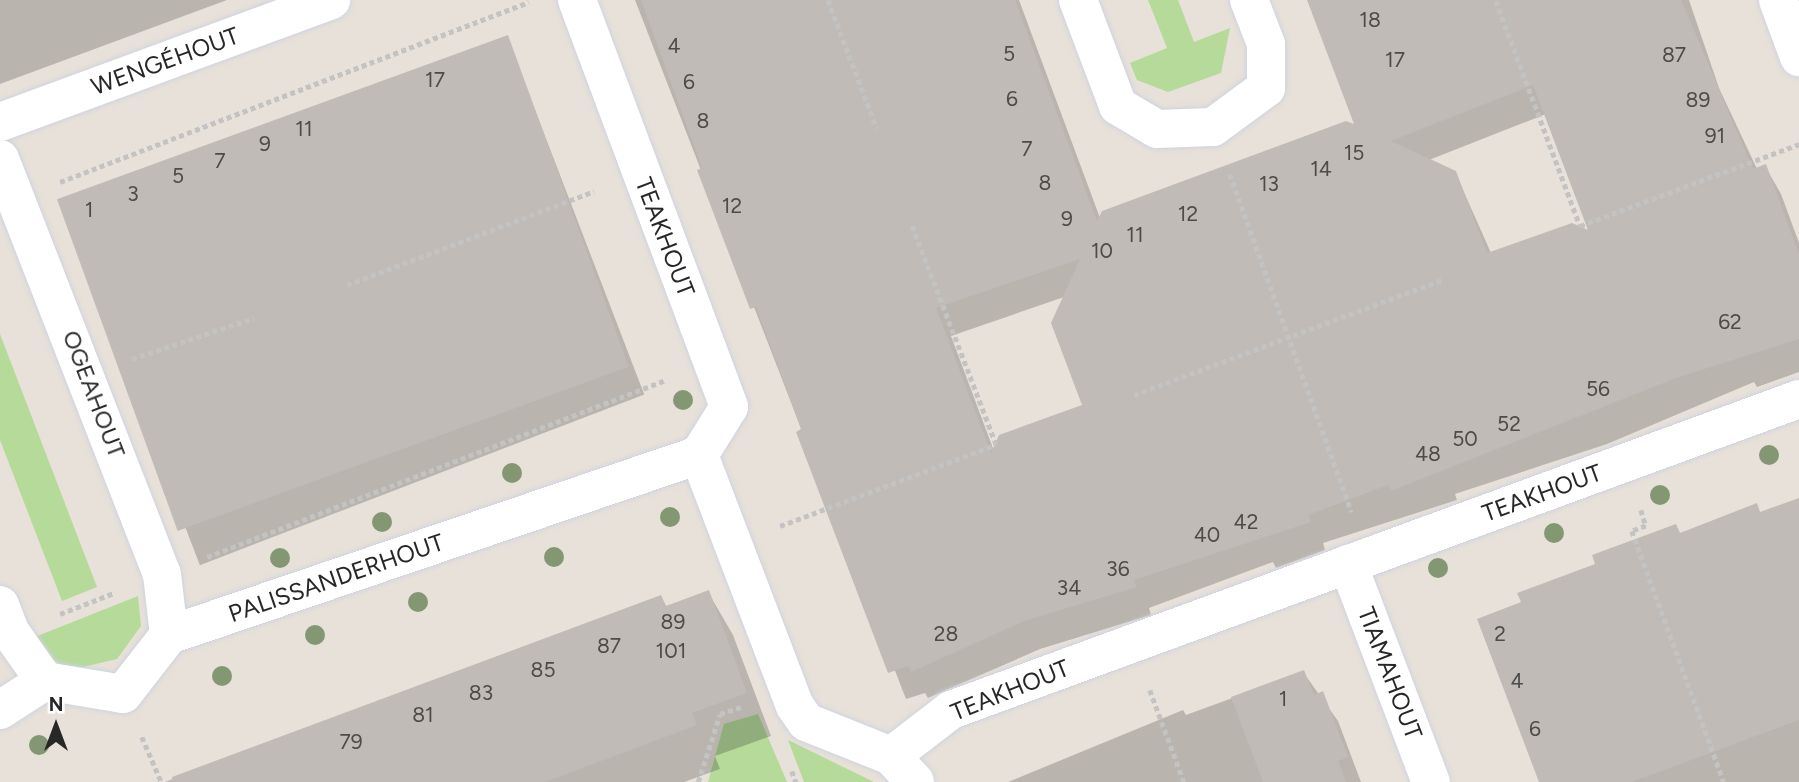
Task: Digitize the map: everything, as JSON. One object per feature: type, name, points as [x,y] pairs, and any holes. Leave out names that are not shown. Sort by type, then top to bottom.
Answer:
[{"type":"street","name":"WENGÉHOUT","points":[[0,122],[331,0]]},
{"type":"street","name":"TEAKHOUT","points":[[577,0],[729,407],[699,455],[789,691],[806,722],[903,769],[951,710],[1799,399]]},
{"type":"street","points":[[1078,0],[1118,106],[1157,129],[1213,127],[1266,88],[1266,44],[1249,0]]},
{"type":"street","points":[[1779,0],[1799,57]]},
{"type":"street","name":"OGEAHOUT","points":[[0,159],[19,197],[162,574],[169,635]]},
{"type":"street","name":"PALISSANDERHOUT","points":[[169,635],[699,455]]},
{"type":"street","name":"TIAMAHOUT","points":[[1358,560],[1431,782]]},
{"type":"street","points":[[6,619],[45,681]]},
{"type":"street","points":[[0,710],[45,681],[123,694],[169,635]]},
{"type":"path","points":[[19,197],[533,0]]},
{"type":"path","points":[[828,0],[877,128]]},
{"type":"path","points":[[1496,1],[1580,226],[1799,144]]},
{"type":"path","points":[[1213,127],[1288,336],[1358,560]]},
{"type":"path","points":[[346,285],[641,173]]},
{"type":"path","points":[[733,544],[996,445],[912,226]]},
{"type":"path","points":[[1134,395],[1444,279]]},
{"type":"path","points":[[86,374],[254,318]]},
{"type":"path","points":[[6,619],[162,574],[712,363]]},
{"type":"path","points":[[1626,462],[1646,526],[1632,531],[1724,782]]},
{"type":"path","points":[[1132,643],[1184,782]]},
{"type":"path","points":[[698,782],[720,714],[789,691]]},
{"type":"green space","points":[[1148,0],[1178,0],[1194,42],[1230,28],[1221,73],[1168,92],[1137,80],[1130,63],[1167,48]]},
{"type":"green space","points":[[0,334],[97,587],[62,601],[0,440]]},
{"type":"green space","points":[[138,596],[141,626],[117,659],[70,670],[48,657],[35,637]]},
{"type":"green space","points":[[758,714],[787,782],[708,782],[724,724]]},
{"type":"green space","points":[[788,740],[874,782],[804,782]]},
{"type":"building","points":[[641,0],[1015,0],[1097,221],[1102,211],[1346,121],[1354,124],[1307,0],[1681,0],[1753,169],[1766,164],[1799,254],[1799,339],[1676,378],[1391,491],[1388,485],[1308,515],[1311,522],[1134,580],[1137,587],[1024,621],[911,672],[908,666],[888,673],[796,432],[801,429],[756,307],[750,309],[697,170],[702,168]],"holes":[[[1533,85],[1588,230],[1572,223],[1487,253],[1456,171],[1391,141]],[[1080,259],[1051,323],[1082,405],[999,435],[991,453],[936,308]]]},
{"type":"building","points":[[508,35],[629,367],[178,531],[57,199]]},
{"type":"building","points":[[1799,498],[1799,720],[1632,782],[1539,782],[1477,619],[1521,602],[1517,593],[1595,564],[1592,555],[1676,524],[1680,533],[1757,503],[1760,512]]},
{"type":"building","points":[[709,590],[747,693],[692,713],[697,725],[545,782],[172,782],[172,777],[661,595],[666,606]]},
{"type":"building","points":[[1304,670],[1314,695],[1323,691],[1348,757],[1338,761],[1346,782],[1263,782],[1231,697]]}]
